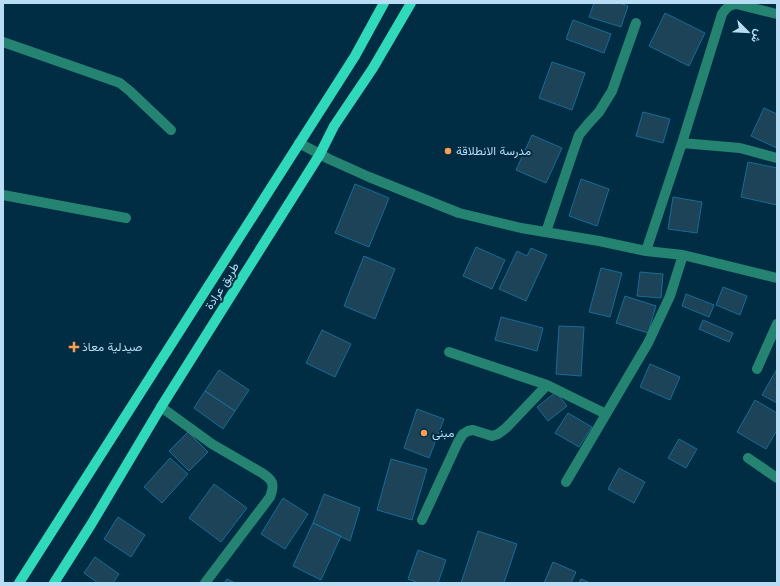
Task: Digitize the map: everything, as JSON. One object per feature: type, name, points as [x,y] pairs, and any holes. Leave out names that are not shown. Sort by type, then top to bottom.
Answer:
[{"type":"main road","points":[[19,583],[298,143],[355,56],[384,3]]},
{"type":"main road","name":"طريق عرادة","points":[[54,583],[92,523],[161,407],[320,154],[334,126],[372,68],[411,3]]},
{"type":"street","points":[[646,251],[682,143],[722,14],[730,5],[736,4],[777,14]]},
{"type":"street","points":[[546,232],[579,135],[599,112],[612,90],[636,23]]},
{"type":"street","points":[[3,42],[120,83],[132,92],[170,130]]},
{"type":"street","points":[[298,143],[369,177],[460,213],[521,228],[599,241],[646,251],[683,255],[777,278]]},
{"type":"street","points":[[682,143],[740,148],[777,158]]},
{"type":"street","points":[[3,195],[126,218]]},
{"type":"street","points":[[566,482],[648,343],[670,296],[683,255]]},
{"type":"street","points":[[757,369],[777,324]]},
{"type":"street","points":[[449,352],[546,385],[606,414]]},
{"type":"street","points":[[422,520],[463,434],[468,430],[473,430],[492,436],[498,434],[506,428],[546,385]]},
{"type":"street","points":[[161,407],[212,444],[268,477],[272,483],[273,490],[270,497],[205,583]]},
{"type":"street","points":[[748,458],[777,478]]},
{"type":"building","points":[[594,3],[620,3],[628,6],[621,27],[589,17]]},
{"type":"building","points":[[665,13],[705,33],[689,66],[649,46]]},
{"type":"building","points":[[573,20],[611,34],[604,53],[566,39]]},
{"type":"building","points":[[552,62],[585,73],[572,110],[539,98]]},
{"type":"building","points":[[764,108],[777,114],[777,148],[751,136]]},
{"type":"building","points":[[643,112],[670,119],[663,143],[636,136]]},
{"type":"building","points":[[532,135],[562,148],[546,183],[516,170]]},
{"type":"building","points":[[748,162],[777,168],[777,205],[741,197]]},
{"type":"building","points":[[581,179],[609,189],[597,226],[569,216]]},
{"type":"building","points":[[355,184],[389,198],[369,247],[335,233]]},
{"type":"building","points":[[673,197],[702,202],[697,233],[668,229]]},
{"type":"building","points":[[476,247],[505,260],[492,289],[463,276]]},
{"type":"building","points":[[531,248],[547,255],[526,301],[499,289],[517,251],[527,256]]},
{"type":"building","points":[[364,256],[395,269],[375,319],[344,306]]},
{"type":"building","points":[[601,268],[622,273],[610,317],[589,312]]},
{"type":"building","points":[[640,272],[663,274],[661,298],[637,296]]},
{"type":"building","points":[[723,287],[747,296],[740,315],[716,305]]},
{"type":"building","points":[[686,294],[714,305],[709,317],[682,306]]},
{"type":"building","points":[[625,296],[656,306],[648,333],[616,323]]},
{"type":"building","points":[[501,317],[543,328],[537,351],[495,340]]},
{"type":"building","points":[[703,320],[733,333],[729,342],[699,329]]},
{"type":"building","points":[[559,326],[584,327],[581,376],[556,374]]},
{"type":"building","points":[[322,330],[351,344],[335,377],[306,363]]},
{"type":"building","points":[[650,364],[680,377],[670,400],[640,387]]},
{"type":"building","points":[[777,369],[777,403],[762,395]]},
{"type":"building","points":[[219,370],[249,390],[235,411],[205,391]]},
{"type":"building","points":[[205,391],[235,411],[223,429],[194,408]]},
{"type":"building","points":[[556,392],[567,406],[548,421],[537,407]]},
{"type":"building","points":[[755,400],[777,413],[777,430],[766,449],[737,432]]},
{"type":"building","name":"مبنى","points":[[417,409],[444,419],[429,458],[404,448]]},
{"type":"building","points":[[568,413],[592,427],[579,447],[555,433]]},
{"type":"building","points":[[188,432],[208,452],[189,471],[169,451]]},
{"type":"building","points":[[679,439],[697,449],[686,468],[668,458]]},
{"type":"building","points":[[170,458],[188,474],[162,503],[144,487]]},
{"type":"building","points":[[391,459],[427,469],[412,520],[377,510]]},
{"type":"building","points":[[619,468],[645,482],[634,503],[608,489]]},
{"type":"building","points":[[214,484],[247,508],[221,542],[189,518]]},
{"type":"building","points":[[324,494],[360,508],[350,541],[313,523]]},
{"type":"building","points":[[283,498],[308,514],[285,549],[261,534]]},
{"type":"building","points":[[118,517],[145,535],[131,557],[104,539]]},
{"type":"building","points":[[313,523],[341,536],[321,580],[293,566]]},
{"type":"building","points":[[478,531],[517,544],[504,583],[461,583]]},
{"type":"building","points":[[418,550],[446,560],[438,583],[419,583],[408,579]]},
{"type":"building","points":[[95,557],[119,574],[113,583],[98,583],[84,573]]},
{"type":"building","points":[[553,562],[576,572],[571,583],[544,583]]},
{"type":"building","points":[[227,579],[235,583],[224,583]]},
{"type":"building","points":[[581,579],[590,583],[579,583]]},
{"type":"place","name":"مدرسة الانطلاقة","points":[[448,151]]},
{"type":"place","name":"صيدلية معاذ","points":[[74,347]]},
{"type":"place","name":"مبنى","points":[[424,433]]}]
